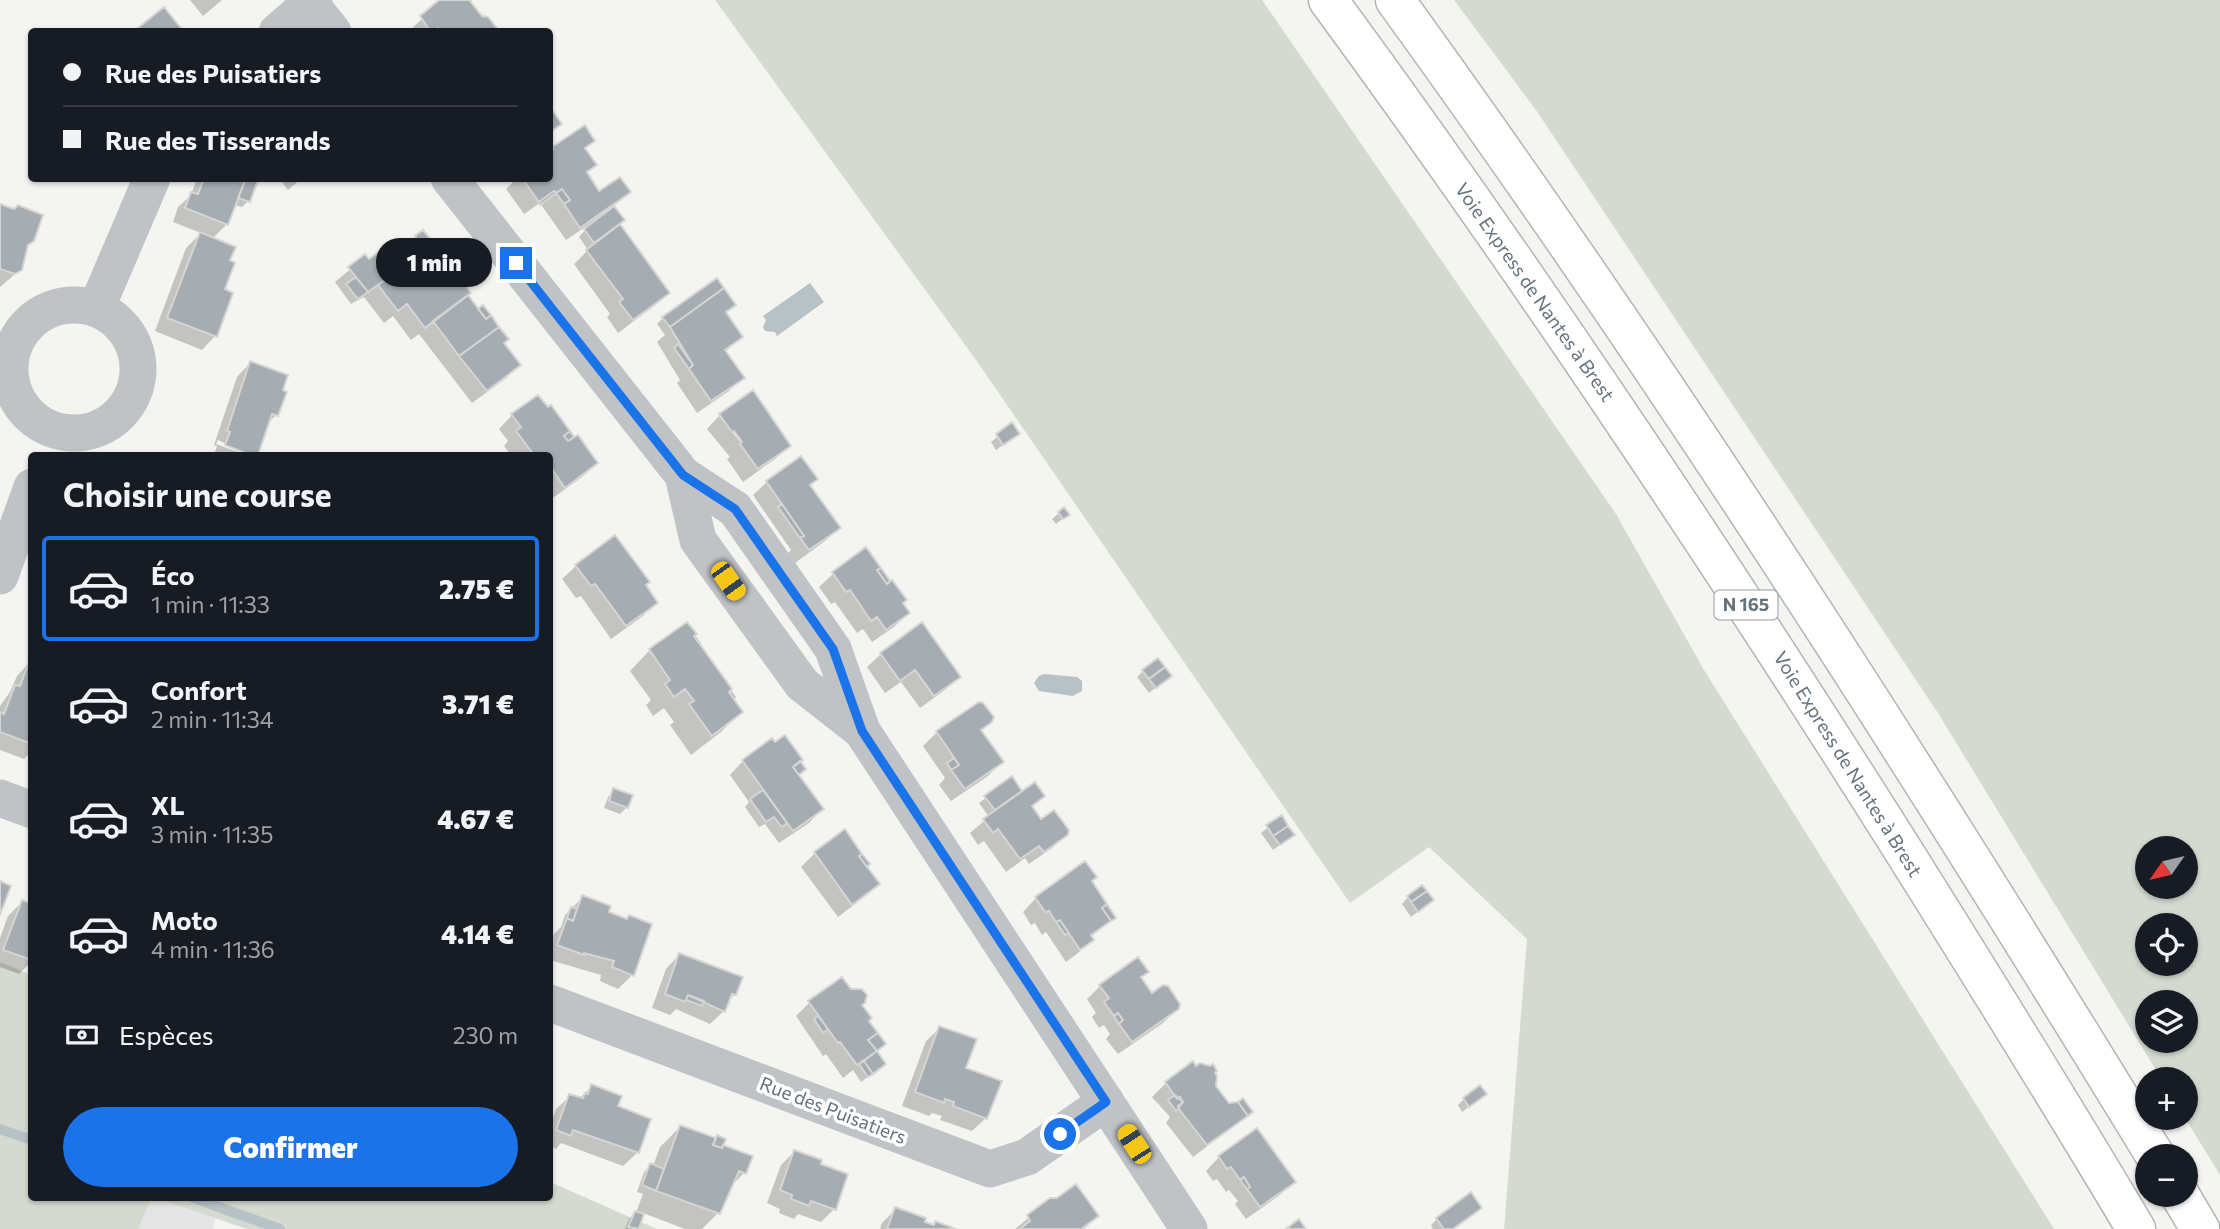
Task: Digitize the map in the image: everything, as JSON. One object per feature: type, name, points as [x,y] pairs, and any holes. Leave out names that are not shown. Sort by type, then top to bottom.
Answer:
[{"type":"highway","name":"Voie Express de Nantes à Brest","points":[[1328,0],[1550,310],[1766,636],[1978,969],[2136,1229]]},
{"type":"highway","name":"N 165","points":[[1395,0],[1659,376],[1857,679],[2026,945],[2148,1144]]},
{"type":"highway","points":[[2187,1207],[2200,1229]]},
{"type":"street","points":[[282,28],[312,2],[330,28]]},
{"type":"street","points":[[96,309],[150,182]]},
{"type":"street","points":[[452,182],[683,475],[735,509],[743,520],[833,649],[862,731],[1189,1229]]},
{"type":"street","points":[[75,304],[96,309],[113,318],[127,333],[136,352],[138,372],[134,392],[124,410],[109,423],[91,431],[46,442],[13,388],[6,348],[36,317],[54,307],[75,304]]},
{"type":"street","points":[[683,475],[698,540],[802,684],[862,731]]},
{"type":"street","points":[[0,576],[28,498]]},
{"type":"street","points":[[0,798],[28,808]]},
{"type":"street","name":"Rue des Puisatiers","points":[[553,1004],[990,1169],[1027,1157],[1106,1102]]},
{"type":"shaded area","points":[[715,0],[1262,0],[1616,514],[1704,670],[2054,1229],[1504,1229],[1527,939],[1429,847],[1350,903],[976,360]]},
{"type":"shaded area","points":[[1454,0],[2220,0],[2220,1175],[2192,1130],[2198,1130],[2198,1067],[2154,1067],[2146,1053],[2198,1053],[2198,990],[2135,990],[2135,1036],[1938,713],[1536,110]]},
{"type":"shaded area","points":[[810,283],[824,302],[777,336],[775,332],[765,331],[763,327],[766,320],[763,316]]},
{"type":"shaded area","points":[[1044,674],[1077,677],[1082,681],[1082,691],[1073,696],[1039,691],[1034,683]]},
{"type":"shaded area","points":[[0,962],[28,974],[28,1201],[150,1201],[138,1229],[0,1229]]},
{"type":"shaded area","points":[[0,1111],[28,1186],[28,1201],[219,1201],[213,1229],[0,1229]]},
{"type":"shaded area","points":[[553,1183],[657,1229],[247,1229],[166,1201],[553,1201]]},
{"type":"building","points":[[439,0],[471,0],[482,16],[488,17],[497,28],[428,28],[420,16]]},
{"type":"building","points":[[164,7],[181,28],[138,28]]},
{"type":"building","points":[[553,111],[562,124],[553,130]]},
{"type":"building","points":[[585,125],[595,141],[585,148],[597,165],[587,172],[599,191],[620,177],[631,192],[580,228],[564,204],[570,200],[562,189],[556,193],[554,191],[539,202],[525,182],[553,182],[553,146]]},
{"type":"building","points":[[202,182],[244,182],[228,225],[185,208],[191,192],[198,194]]},
{"type":"building","points":[[244,182],[257,182],[250,202],[238,198]]},
{"type":"building","points":[[562,189],[570,200],[564,204],[556,193]]},
{"type":"building","points":[[554,191],[556,193],[540,205],[539,202]]},
{"type":"building","points":[[0,204],[14,209],[18,205],[43,215],[34,241],[28,245],[22,270],[15,274],[0,269]]},
{"type":"building","points":[[614,206],[625,220],[594,243],[584,229]]},
{"type":"building","points":[[620,224],[670,293],[633,320],[619,302],[623,299],[586,250]]},
{"type":"building","points":[[423,230],[432,241],[423,247],[415,236]]},
{"type":"building","points":[[200,232],[236,247],[230,260],[235,263],[225,289],[233,293],[217,337],[167,318]]},
{"type":"building","points":[[384,248],[400,269],[368,292],[348,267],[365,254],[369,259]]},
{"type":"building","points":[[415,259],[424,271],[431,265],[442,278],[446,275],[454,285],[461,279],[471,293],[425,328],[407,304],[398,311],[378,285]]},
{"type":"building","points":[[356,277],[368,292],[358,299],[346,284]]},
{"type":"building","points":[[717,278],[724,288],[670,327],[662,317]]},
{"type":"building","points":[[724,288],[736,305],[726,312],[743,337],[725,350],[745,378],[711,401],[689,369],[693,365],[670,327]]},
{"type":"building","points":[[468,295],[486,319],[491,315],[499,327],[459,356],[433,321]]},
{"type":"building","points":[[483,305],[491,315],[486,319],[478,309]]},
{"type":"building","points":[[499,327],[509,339],[504,343],[521,365],[487,391],[459,356]]},
{"type":"building","points":[[678,344],[693,365],[689,369],[674,348]]},
{"type":"building","points":[[250,361],[288,375],[283,390],[287,392],[278,416],[272,414],[259,452],[242,452],[225,445],[230,432],[227,431]]},
{"type":"building","points":[[753,390],[791,446],[758,469],[740,444],[742,442],[719,414]]},
{"type":"building","points":[[538,395],[548,407],[551,405],[570,431],[564,436],[568,441],[578,435],[598,463],[565,488],[553,470],[553,452],[532,452],[516,431],[521,427],[511,414]]},
{"type":"building","points":[[1012,422],[1020,434],[1003,445],[996,434]]},
{"type":"building","points":[[570,431],[574,437],[568,441],[564,436]]},
{"type":"building","points":[[801,456],[818,479],[810,485],[841,528],[809,550],[800,538],[804,536],[766,481]]},
{"type":"building","points":[[782,504],[804,536],[800,538],[778,507]]},
{"type":"building","points":[[1064,507],[1070,515],[1063,519],[1058,512]]},
{"type":"building","points":[[615,535],[650,582],[646,585],[658,603],[626,626],[595,584],[591,586],[575,565]]},
{"type":"building","points":[[866,547],[881,568],[877,570],[887,584],[892,580],[907,600],[903,603],[910,613],[886,630],[877,617],[871,621],[850,590],[846,592],[832,572]]},
{"type":"building","points":[[881,568],[890,581],[887,584],[877,570]]},
{"type":"building","points":[[687,622],[732,689],[729,692],[743,712],[712,736],[689,704],[694,701],[685,689],[674,697],[665,684],[670,680],[649,649]]},
{"type":"building","points":[[922,622],[961,677],[934,696],[915,670],[900,681],[880,653]]},
{"type":"building","points":[[1158,658],[1165,667],[1149,679],[1142,670]]},
{"type":"building","points":[[28,665],[28,742],[0,732],[0,712],[4,714],[15,685],[20,686]]},
{"type":"building","points":[[1165,667],[1172,676],[1156,688],[1149,679]]},
{"type":"building","points":[[979,702],[983,703],[994,717],[992,722],[981,730],[1004,762],[965,789],[951,770],[959,765],[936,731]]},
{"type":"building","points":[[785,735],[803,760],[793,767],[824,809],[793,831],[742,760],[772,738],[775,742]]},
{"type":"building","points":[[954,758],[959,765],[951,770],[947,763]]},
{"type":"building","points":[[800,761],[806,769],[799,775],[793,767]]},
{"type":"building","points":[[1012,776],[1022,791],[995,810],[984,796]]},
{"type":"building","points":[[1035,782],[1045,796],[1032,806],[1041,819],[1054,810],[1069,830],[1068,835],[1044,852],[1039,846],[1020,859],[998,829],[993,833],[983,819]]},
{"type":"building","points":[[613,788],[633,795],[628,808],[609,801]]},
{"type":"building","points":[[763,790],[787,823],[782,827],[774,817],[766,822],[750,799]]},
{"type":"building","points":[[1282,815],[1288,826],[1273,836],[1266,825]]},
{"type":"building","points":[[1288,826],[1295,835],[1280,845],[1273,836]]},
{"type":"building","points":[[845,829],[862,854],[859,856],[880,884],[852,905],[814,852]]},
{"type":"building","points":[[862,854],[870,864],[867,867],[859,856]]},
{"type":"building","points":[[1085,861],[1097,877],[1092,881],[1107,904],[1102,908],[1111,921],[1091,935],[1094,940],[1080,950],[1060,920],[1056,922],[1049,911],[1045,912],[1035,897]]},
{"type":"building","points":[[0,881],[11,886],[0,915]]},
{"type":"building","points":[[1422,885],[1427,891],[1411,902],[1407,896]]},
{"type":"building","points":[[1427,891],[1434,900],[1418,912],[1411,902]]},
{"type":"building","points":[[582,895],[611,906],[609,912],[627,919],[629,915],[652,924],[634,976],[612,967],[614,961],[584,955],[557,945],[567,918],[573,921]]},
{"type":"building","points":[[22,900],[28,902],[28,959],[3,950]]},
{"type":"building","points":[[1107,904],[1116,918],[1111,921],[1102,908]]},
{"type":"building","points":[[571,907],[577,909],[573,921],[567,918]]},
{"type":"building","points":[[1060,920],[1069,933],[1065,935],[1056,922]]},
{"type":"building","points":[[679,953],[743,977],[725,1012],[688,995],[685,1002],[665,994]]},
{"type":"building","points":[[1138,957],[1149,972],[1141,977],[1152,993],[1163,985],[1168,986],[1180,1004],[1179,1009],[1132,1042],[1119,1024],[1123,1020],[1118,1013],[1114,1016],[1104,1002],[1109,998],[1099,985]]},
{"type":"building","points":[[842,977],[851,989],[862,989],[867,995],[862,1005],[872,1018],[869,1021],[878,1033],[868,1040],[877,1051],[857,1065],[808,1001]]},
{"type":"building","points":[[688,995],[704,1001],[702,1006],[686,1000]]},
{"type":"building","points":[[1118,1013],[1123,1020],[1119,1024],[1114,1016]]},
{"type":"building","points":[[818,1016],[828,1029],[823,1033],[814,1019]]},
{"type":"building","points":[[939,1026],[977,1039],[966,1068],[1002,1081],[987,1119],[953,1106],[954,1102],[945,1099],[944,1103],[915,1092]]},
{"type":"building","points":[[878,1033],[886,1044],[877,1051],[868,1040]]},
{"type":"building","points":[[877,1051],[886,1064],[873,1074],[864,1061]]},
{"type":"building","points":[[864,1061],[873,1074],[868,1077],[859,1064]]},
{"type":"building","points":[[1193,1061],[1196,1066],[1200,1063],[1210,1066],[1213,1064],[1217,1071],[1216,1086],[1229,1103],[1238,1102],[1248,1116],[1207,1145],[1179,1109],[1178,1106],[1183,1102],[1180,1097],[1177,1099],[1165,1082]]},
{"type":"building","points":[[591,1084],[622,1096],[618,1106],[651,1119],[639,1153],[573,1130],[571,1136],[556,1130],[569,1094],[583,1098],[585,1093],[588,1094]]},
{"type":"building","points":[[1480,1085],[1487,1094],[1469,1107],[1463,1098]]},
{"type":"building","points":[[1175,1095],[1183,1102],[1176,1111],[1168,1100]]},
{"type":"building","points":[[1243,1098],[1253,1112],[1248,1116],[1238,1102]]},
{"type":"building","points":[[680,1125],[716,1138],[713,1145],[722,1148],[723,1145],[753,1156],[746,1174],[739,1171],[720,1214],[656,1191]]},
{"type":"building","points":[[1257,1128],[1296,1182],[1260,1207],[1247,1189],[1250,1187],[1244,1177],[1240,1180],[1231,1167],[1227,1169],[1218,1156]]},
{"type":"building","points":[[717,1135],[726,1139],[722,1148],[713,1145]]},
{"type":"building","points":[[794,1150],[822,1160],[821,1164],[848,1174],[836,1210],[811,1201],[809,1206],[791,1199],[792,1195],[780,1190]]},
{"type":"building","points":[[650,1163],[664,1169],[656,1191],[642,1185]]},
{"type":"building","points":[[1244,1177],[1250,1187],[1247,1189],[1240,1180]]},
{"type":"building","points":[[1076,1184],[1099,1216],[1081,1229],[1020,1229],[1030,1221],[1027,1215]]},
{"type":"building","points":[[1471,1192],[1482,1208],[1453,1229],[1444,1229],[1436,1218]]},
{"type":"building","points":[[895,1207],[926,1218],[925,1222],[934,1225],[935,1221],[956,1229],[887,1229]]},
{"type":"building","points":[[635,1211],[644,1214],[639,1229],[628,1227]]},
{"type":"building","points":[[1299,1219],[1306,1229],[1286,1229]]},
{"type":"waterway","points":[[0,1129],[28,1139]]},
{"type":"waterway","points":[[202,1201],[280,1229]]},
{"type":"route","points":[[516,263],[683,475],[735,509],[833,649],[862,731],[1106,1102],[1060,1134]]}]
